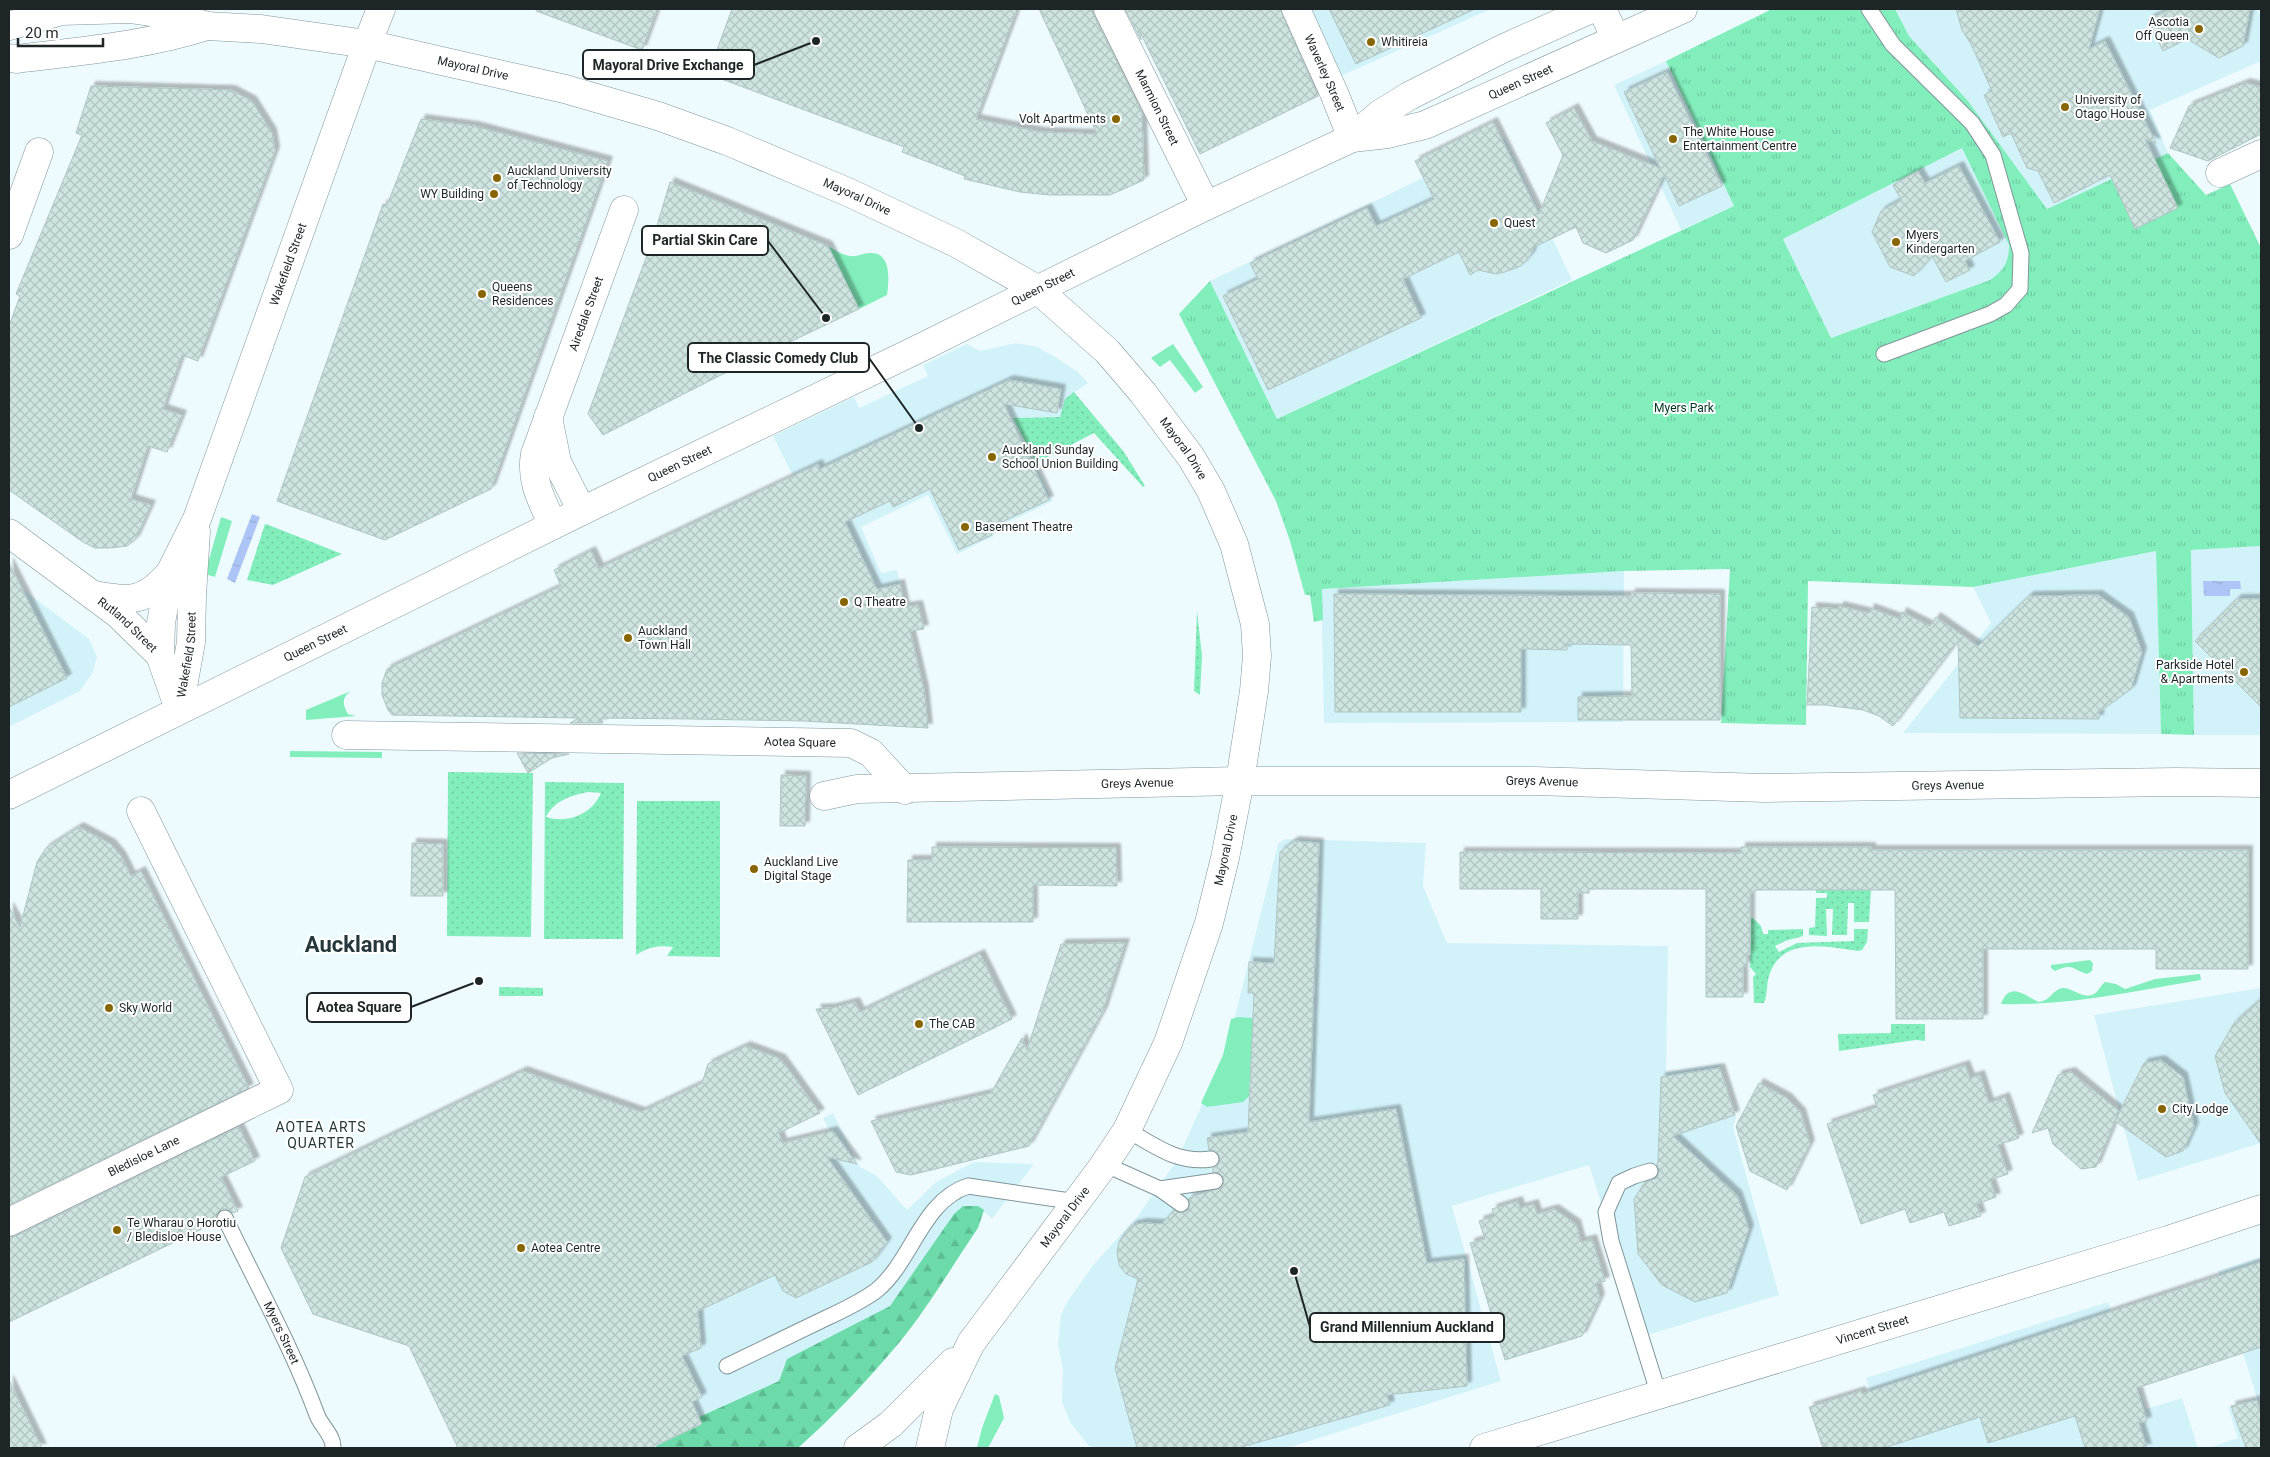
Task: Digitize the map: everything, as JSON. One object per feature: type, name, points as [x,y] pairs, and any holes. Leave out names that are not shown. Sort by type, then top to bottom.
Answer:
[{"type":"street","name":"Mayoral Drive","points":[[9,26],[61,11],[130,9],[170,15],[207,26],[261,30],[367,44],[565,88],[684,125],[850,192],[956,243],[1037,289],[1107,350],[1143,393],[1191,457],[1227,526],[1243,573],[1255,624],[1257,656],[1254,691],[1226,858],[1196,966],[1168,1043],[1127,1130],[1077,1202],[972,1344],[951,1381],[939,1409],[930,1448]]},
{"type":"street","name":"Wakefield Street","points":[[179,710],[160,655],[161,623],[170,573],[197,519],[367,44],[382,9]]},
{"type":"street","name":"Marmion Street","points":[[1108,9],[1206,206]]},
{"type":"street","name":"Waverley Street","points":[[1296,9],[1352,138]]},
{"type":"street","name":"Queen Street","points":[[9,795],[553,525],[1206,206],[1352,138],[1380,114],[1409,96],[1502,49],[1591,9]]},
{"type":"street","points":[[1602,9],[1616,39]]},
{"type":"street","name":"Queen Street","points":[[1352,138],[1388,134],[1425,125],[1683,9]]},
{"type":"street","name":"Mayoral Drive","points":[[9,58],[16,59],[136,43],[175,36],[207,26]]},
{"type":"street","points":[[9,235],[39,152]]},
{"type":"street","points":[[2220,172],[2261,154]]},
{"type":"street","name":"Airedale Street","points":[[553,525],[538,494],[532,467],[548,417],[624,210]]},
{"type":"street","points":[[548,417],[557,462],[582,511]]},
{"type":"street","name":"Wakefield Street","points":[[179,710],[191,642],[197,519]]},
{"type":"street","name":"Rutland Street","points":[[9,533],[94,595],[134,628],[160,655]]},
{"type":"street","name":"Rutland Street","points":[[94,595],[124,600],[139,598],[157,588],[170,573]]},
{"type":"street","name":"Aotea Square","points":[[346,735],[851,742],[871,753],[906,790]]},
{"type":"street","name":"Greys Avenue","points":[[824,796],[857,789],[906,790],[1240,782],[1534,781],[1765,788],[2176,782],[2261,783]]},
{"type":"street","name":"Bledisloe Lane","points":[[9,1222],[279,1090],[141,811]]},
{"type":"street","name":"Vincent Street","points":[[1484,1448],[2168,1240],[2261,1208]]},
{"type":"street","points":[[858,1448],[891,1424],[972,1344]]},
{"type":"lane","points":[[1870,9],[1893,45],[1972,123],[1993,155],[2021,253],[2020,289],[2006,306],[1990,314],[1884,354]]},
{"type":"lane","points":[[1127,1130],[1182,1159],[1196,1161],[1211,1159]]},
{"type":"lane","points":[[1104,1164],[1160,1189],[1181,1204]]},
{"type":"lane","points":[[1650,1171],[1619,1183],[1606,1212],[1611,1241],[1659,1395]]},
{"type":"lane","points":[[1160,1189],[1215,1181]]},
{"type":"lane","points":[[727,1366],[827,1318],[875,1291],[892,1273],[929,1218],[943,1201],[959,1189],[968,1186],[1077,1202]]},
{"type":"lane","name":"Myers Street","points":[[224,1218],[308,1389],[319,1419],[334,1443],[333,1448]]},
{"type":"shaded area","name":"Whitireia","points":[[1310,9],[1491,9],[1341,76]]},
{"type":"shaded area","name":"University of Otago House","points":[[1895,9],[2257,9],[2261,17],[2261,61],[2150,110],[2168,153],[2047,209],[1968,101],[1909,36]]},
{"type":"shaded area","name":"The White House Entertainment Centre","points":[[1666,61],[1734,206],[1681,230],[1614,85]]},
{"type":"shaded area","points":[[1505,138],[1572,280],[1277,419],[1210,281]]},
{"type":"shaded area","name":"Myers Kindergarten","points":[[1962,148],[2009,245],[2009,258],[2004,268],[1990,280],[1831,338],[1783,239]]},
{"type":"shaded area","points":[[1016,343],[1037,347],[1057,358],[1078,372],[1088,383],[1065,399],[1060,417],[1013,418],[1053,501],[991,530],[994,536],[957,554],[928,495],[861,527],[881,573],[897,570],[900,584],[847,595],[773,436],[854,397],[859,408],[928,376],[923,365],[967,344],[980,351]]},
{"type":"shaded area","points":[[2261,546],[2261,735],[2194,735],[2191,550]]},
{"type":"shaded area","points":[[2156,551],[2161,734],[1903,733],[1991,623],[1973,587]]},
{"type":"shaded area","points":[[1624,571],[1623,722],[1324,723],[1321,589]]},
{"type":"shaded area","points":[[9,579],[89,639],[97,657],[93,672],[80,691],[9,727]]},
{"type":"shaded area","points":[[1285,839],[1426,843],[1423,886],[1447,943],[1668,946],[1666,1072],[1720,1064],[1736,1118],[1733,1127],[1779,1295],[1644,1336],[1589,1165],[1452,1206],[1501,1381],[1287,1448],[1093,1448],[1088,1445],[1070,1422],[1062,1402],[1063,1370],[1058,1344],[1061,1315],[1067,1302],[1094,1264],[1137,1217],[1176,1162],[1226,1052],[1278,844]]},
{"type":"shaded area","points":[[2261,988],[2261,1143],[2138,1181],[2094,1015]]},
{"type":"shaded area","points":[[833,1113],[859,1166],[877,1176],[907,1210],[936,1182],[974,1162],[1034,1164],[992,1219],[978,1206],[942,1233],[890,1306],[784,1365],[780,1381],[699,1417],[668,1352],[689,1315],[750,1286],[831,1133],[823,1118]]},
{"type":"shaded area","points":[[2261,1257],[2261,1448],[2207,1448],[2238,1438],[2228,1407],[2257,1398],[2218,1271]]},
{"type":"shaded area","points":[[2108,1302],[2146,1409],[2182,1398],[2198,1448],[1888,1448],[1866,1378]]},
{"type":"green space","name":"Myers Park","points":[[1772,9],[1895,9],[1909,36],[1968,101],[2047,209],[2168,153],[2206,195],[2230,184],[2261,248],[2261,546],[2191,550],[2194,735],[2161,734],[2156,551],[1973,587],[1808,581],[1806,725],[1721,723],[1730,569],[1624,571],[1322,589],[1323,620],[1314,622],[1310,595],[1305,595],[1290,541],[1276,501],[1179,314],[1210,281],[1277,419],[1734,206],[1666,61]],"holes":[[[1962,148],[2009,245],[2005,265],[1990,280],[1831,338],[1783,239]]]},
{"type":"green space","points":[[828,246],[847,255],[855,256],[870,253],[882,257],[888,268],[887,295],[859,309]]},
{"type":"green space","points":[[1173,344],[1203,387],[1195,393],[1170,360],[1160,367],[1151,358]]},
{"type":"green space","points":[[1074,392],[1124,452],[1145,486],[1143,487],[1094,433],[1036,463],[1013,418],[1060,417],[1065,399]]},
{"type":"green space","points":[[221,517],[232,521],[215,577],[205,574]]},
{"type":"green space","points":[[265,524],[342,554],[273,585],[247,580]]},
{"type":"green space","points":[[1197,611],[1202,656],[1200,695],[1194,691]]},
{"type":"green space","points":[[351,691],[346,696],[344,704],[348,714],[356,716],[306,720],[306,710]]},
{"type":"green space","points":[[290,751],[382,752],[382,758],[290,757]]},
{"type":"green space","points":[[448,772],[533,773],[531,937],[447,936]]},
{"type":"green space","points":[[545,782],[624,783],[623,939],[544,939]],"holes":[[[589,792],[601,793],[592,807],[578,816],[563,819],[546,817],[549,811],[558,803],[570,797]]]},
{"type":"green space","points":[[637,801],[720,801],[720,957],[667,956],[673,947],[663,946],[649,948],[636,955]]},
{"type":"green space","points":[[1816,890],[1871,890],[1869,922],[1854,922],[1854,903],[1848,903],[1847,935],[1832,935],[1833,909],[1826,909],[1827,936],[1809,935],[1809,928],[1815,927],[1816,898],[1827,898],[1827,893],[1816,893]]},
{"type":"green space","points":[[1751,918],[1761,926],[1763,934],[1768,934],[1768,930],[1803,929],[1803,936],[1775,946],[1779,952],[1797,943],[1854,941],[1854,929],[1868,929],[1867,942],[1862,950],[1858,951],[1821,946],[1796,949],[1785,953],[1777,961],[1770,973],[1764,1003],[1754,1003],[1753,977],[1756,974],[1750,967]]},
{"type":"green space","points":[[2090,960],[2093,963],[2092,971],[2087,974],[2069,967],[2055,971],[2051,968],[2051,965]]},
{"type":"green space","points":[[2200,974],[2201,980],[2101,997],[2051,1003],[2001,1004],[2005,997],[2013,991],[2039,1002],[2063,988],[2090,996],[2105,982],[2116,984],[2125,989],[2155,979]]},
{"type":"green space","points":[[499,987],[543,988],[543,996],[499,996]]},
{"type":"green space","points":[[1238,1017],[1253,1018],[1249,1096],[1243,1102],[1207,1107],[1201,1103],[1223,1055],[1231,1019]]},
{"type":"green space","points":[[1891,1024],[1925,1024],[1925,1041],[1916,1040],[1839,1051],[1838,1034],[1891,1033]]},
{"type":"green space","points":[[963,1206],[978,1206],[984,1210],[978,1228],[930,1301],[898,1344],[874,1371],[837,1411],[798,1448],[657,1448],[656,1446],[702,1424],[699,1417],[779,1381],[787,1359],[890,1306],[954,1214]]},
{"type":"green space","points":[[995,1394],[999,1396],[1004,1418],[988,1448],[977,1448],[982,1428]]},
{"type":"water","points":[[252,514],[260,517],[235,583],[227,579]]},
{"type":"water","points":[[2203,581],[2240,581],[2241,589],[2230,589],[2230,596],[2204,596]]},
{"type":"building","points":[[537,9],[657,9],[642,50],[536,11]]},
{"type":"building","points":[[732,9],[1017,9],[976,119],[1041,132],[1097,134],[1039,9],[1092,9],[1142,113],[1144,180],[1110,195],[1049,195],[1020,192],[964,179],[965,176],[902,152],[904,147],[708,74]]},
{"type":"building","points":[[1125,9],[1280,9],[1318,96],[1200,154],[1140,32],[1141,40]]},
{"type":"building","name":"Whitireia","points":[[1329,9],[1475,9],[1356,64]]},
{"type":"building","name":"University of Otago House","points":[[1956,9],[2100,9],[2089,49],[2105,41],[2156,143],[2145,139],[2178,208],[2135,229],[2110,175],[2054,203],[2038,171],[2027,168],[2011,133],[2003,137],[1984,95],[1992,91],[1971,44],[1962,30]]},
{"type":"building","name":"Ascotia Off Queen","points":[[2170,9],[2250,9],[2243,46],[2219,58],[2187,39],[2163,51],[2148,20]]},
{"type":"building","points":[[1667,72],[1722,186],[1679,206],[1664,175],[1633,240],[1606,253],[1583,243],[1576,227],[1534,247],[1530,256],[1521,266],[1496,274],[1478,270],[1470,275],[1459,252],[1403,279],[1421,318],[1268,390],[1223,296],[1258,279],[1250,263],[1367,208],[1376,226],[1434,199],[1415,161],[1493,122],[1539,214],[1563,155],[1546,123],[1574,108],[1592,141],[1660,168],[1624,92]]},
{"type":"building","points":[[2246,83],[2261,87],[2261,134],[2208,161],[2170,148],[2189,106]]},
{"type":"building","points":[[91,86],[231,90],[252,101],[272,133],[275,151],[198,361],[182,355],[163,409],[182,415],[167,452],[148,446],[131,499],[151,505],[135,540],[127,546],[111,548],[95,548],[83,542],[9,490],[9,326],[20,296],[16,294],[82,135],[76,133]]},
{"type":"building","points":[[421,119],[474,126],[608,161],[491,489],[385,540],[277,501],[383,204],[387,205]]},
{"type":"building","points":[[1959,166],[2000,242],[1965,261],[1970,270],[1946,282],[1932,256],[1914,276],[1890,267],[1872,232],[1881,211],[1901,200],[1893,185],[1918,171],[1925,183]]},
{"type":"building","points":[[670,182],[828,246],[859,309],[721,375],[603,435],[588,414],[653,239]]},
{"type":"building","points":[[1009,380],[1061,389],[1057,413],[1004,404],[1049,500],[989,528],[992,535],[959,550],[930,489],[893,507],[890,501],[845,522],[877,589],[900,584],[905,607],[918,605],[924,629],[910,631],[924,690],[928,728],[803,721],[692,719],[601,718],[603,723],[570,723],[579,718],[392,715],[388,710],[382,695],[382,683],[387,669],[561,586],[554,570],[591,551],[599,568],[818,464],[820,469]]},
{"type":"building","points":[[9,563],[67,678],[9,707]]},
{"type":"building","points":[[1631,593],[1720,594],[1720,720],[1578,720],[1578,697],[1632,696],[1631,645],[1567,644],[1567,650],[1521,649],[1521,712],[1335,712],[1334,594],[1631,596]]},
{"type":"building","points":[[2098,595],[2129,617],[2142,652],[2131,689],[2099,712],[2099,719],[1960,718],[1958,641],[1893,726],[1879,716],[1863,710],[1825,705],[1807,705],[1812,607],[1839,609],[1839,606],[1869,613],[1870,608],[1900,619],[1902,612],[1930,626],[1936,617],[1978,646],[2029,596]]},
{"type":"building","name":"Parkside Hotel & Apartments","points":[[2237,599],[2261,599],[2261,707],[2195,641]]},
{"type":"building","points":[[517,753],[569,754],[552,758],[528,773]]},
{"type":"building","points":[[781,775],[806,776],[805,826],[780,826]]},
{"type":"building","name":"Sky World","points":[[79,827],[111,844],[121,856],[131,876],[141,871],[249,1088],[9,1205],[9,907],[20,927],[37,862],[46,848]]},
{"type":"building","points":[[1294,841],[1319,843],[1309,1122],[1396,1109],[1427,1263],[1464,1259],[1467,1386],[1387,1395],[1390,1405],[1238,1448],[1137,1448],[1115,1368],[1138,1279],[1126,1274],[1119,1265],[1117,1252],[1119,1242],[1125,1232],[1133,1225],[1143,1223],[1162,1224],[1174,1210],[1181,1213],[1188,1210],[1190,1204],[1188,1199],[1221,1188],[1224,1179],[1219,1173],[1213,1172],[1213,1168],[1219,1164],[1220,1158],[1216,1151],[1209,1150],[1207,1138],[1248,1132],[1254,993],[1248,993],[1249,962],[1274,963],[1280,852]]},
{"type":"building","points":[[412,843],[443,844],[443,896],[411,896]]},
{"type":"building","points":[[932,847],[1116,848],[1117,886],[1033,885],[1033,922],[907,922],[908,860],[932,860]]},
{"type":"building","points":[[1741,847],[1871,847],[1871,850],[2248,850],[2248,969],[2156,969],[2156,949],[1983,949],[1983,1019],[1896,1019],[1895,890],[1754,890],[1754,893],[1750,893],[1750,955],[1747,955],[1747,966],[1743,966],[1743,997],[1706,997],[1706,889],[1589,889],[1589,893],[1578,893],[1578,919],[1541,919],[1541,889],[1460,889],[1460,852],[1741,853]]},
{"type":"building","points":[[1125,943],[1103,1011],[1029,1146],[911,1175],[896,1172],[871,1121],[991,1093],[1022,1038],[1027,1050],[1061,944]]},
{"type":"building","name":"The CAB","points":[[980,954],[1012,1019],[858,1095],[816,1009],[832,1008],[855,1002],[860,1012]]},
{"type":"building","points":[[2261,999],[2261,1144],[2225,1093],[2215,1056],[2234,1023]]},
{"type":"building","name":"Aotea Centre","points":[[746,1046],[781,1059],[820,1113],[779,1133],[782,1143],[833,1131],[857,1164],[827,1157],[887,1242],[872,1262],[796,1298],[783,1291],[775,1275],[698,1311],[701,1348],[682,1356],[702,1397],[692,1402],[702,1424],[650,1448],[458,1448],[409,1346],[313,1314],[281,1248],[305,1177],[523,1071],[641,1112],[702,1083],[708,1064]]},
{"type":"building","name":"City Lodge","points":[[2161,1060],[2183,1077],[2194,1127],[2183,1151],[2166,1157],[2115,1121],[2144,1063]]},
{"type":"building","points":[[1965,1065],[1970,1078],[1980,1075],[1989,1103],[2005,1097],[2019,1138],[1998,1145],[2008,1174],[1990,1180],[1996,1197],[1977,1204],[1981,1216],[1949,1226],[1944,1212],[1910,1223],[1905,1209],[1861,1224],[1827,1124],[1877,1107],[1873,1095]]},
{"type":"building","points":[[1720,1068],[1735,1115],[1673,1136],[1737,1195],[1749,1229],[1727,1293],[1695,1302],[1662,1285],[1638,1254],[1634,1199],[1645,1182],[1657,1178],[1659,1173],[1657,1164],[1661,1077]]},
{"type":"building","points":[[2071,1072],[2119,1111],[2096,1167],[2081,1169],[2053,1144],[2048,1128],[2032,1133],[2058,1075]]},
{"type":"building","points":[[1759,1083],[1787,1098],[1801,1113],[1810,1144],[1787,1190],[1750,1171],[1736,1126]]},
{"type":"building","name":"Te Wharau o Horotiu / Bledisloe House","points":[[239,1127],[255,1161],[221,1177],[238,1211],[233,1213],[226,1209],[221,1209],[217,1213],[216,1222],[9,1322],[9,1237],[16,1236]]},
{"type":"building","points":[[1518,1201],[1520,1208],[1534,1204],[1537,1214],[1554,1209],[1576,1224],[1581,1242],[1592,1239],[1605,1281],[1596,1284],[1600,1298],[1582,1336],[1505,1360],[1470,1243],[1485,1239],[1479,1221],[1494,1216],[1492,1209]]},
{"type":"building","points":[[2261,1262],[2261,1347],[2137,1388],[2147,1421],[2139,1423],[2147,1448],[2085,1448],[2075,1416],[1988,1443],[1980,1417],[1884,1448],[1823,1448],[1809,1407],[1861,1391],[1862,1394]]},
{"type":"building","points":[[9,1380],[42,1448],[9,1448]]},
{"type":"building","points":[[2257,1400],[2261,1413],[2261,1448],[2246,1448],[2231,1406]]},
{"type":"place","name":"Ascotia Off Queen","points":[[2199,29]]},
{"type":"place","name":"Mayoral Drive Exchange","points":[[816,41]]},
{"type":"place","name":"Whitireia","points":[[1371,42]]},
{"type":"place","name":"University of Otago House","points":[[2065,107]]},
{"type":"place","name":"Volt Apartments","points":[[1116,119]]},
{"type":"place","name":"The White House Entertainment Centre","points":[[1673,139]]},
{"type":"place","name":"Auckland University of Technology","points":[[497,178]]},
{"type":"place","name":"WY Building","points":[[494,194]]},
{"type":"place","name":"Quest","points":[[1494,223]]},
{"type":"place","name":"Myers Kindergarten","points":[[1896,242]]},
{"type":"place","name":"Queens Residences","points":[[482,294]]},
{"type":"place","name":"Partial Skin Care","points":[[826,318]]},
{"type":"place","name":"The Classic Comedy Club","points":[[919,428]]},
{"type":"place","name":"Auckland Sunday School Union Building","points":[[992,457]]},
{"type":"place","name":"Basement Theatre","points":[[965,527]]},
{"type":"place","name":"Q Theatre","points":[[844,602]]},
{"type":"place","name":"Auckland Town Hall","points":[[628,638]]},
{"type":"place","name":"Parkside Hotel & Apartments","points":[[2244,672]]},
{"type":"place","name":"Auckland Live Digital Stage","points":[[754,869]]},
{"type":"place","name":"Aotea Square","points":[[479,981]]},
{"type":"place","name":"Sky World","points":[[109,1008]]},
{"type":"place","name":"The CAB","points":[[919,1024]]},
{"type":"place","name":"City Lodge","points":[[2162,1109]]},
{"type":"place","name":"Te Wharau o Horotiu / Bledisloe House","points":[[117,1230]]},
{"type":"place","name":"Aotea Centre","points":[[521,1248]]},
{"type":"place","name":"Grand Millennium Auckland","points":[[1294,1271]]},
{"type":"district","name":"Auckland","points":[[351,944]]},
{"type":"district","name":"AOTEA ARTS QUARTER","points":[[321,1136]]}]
